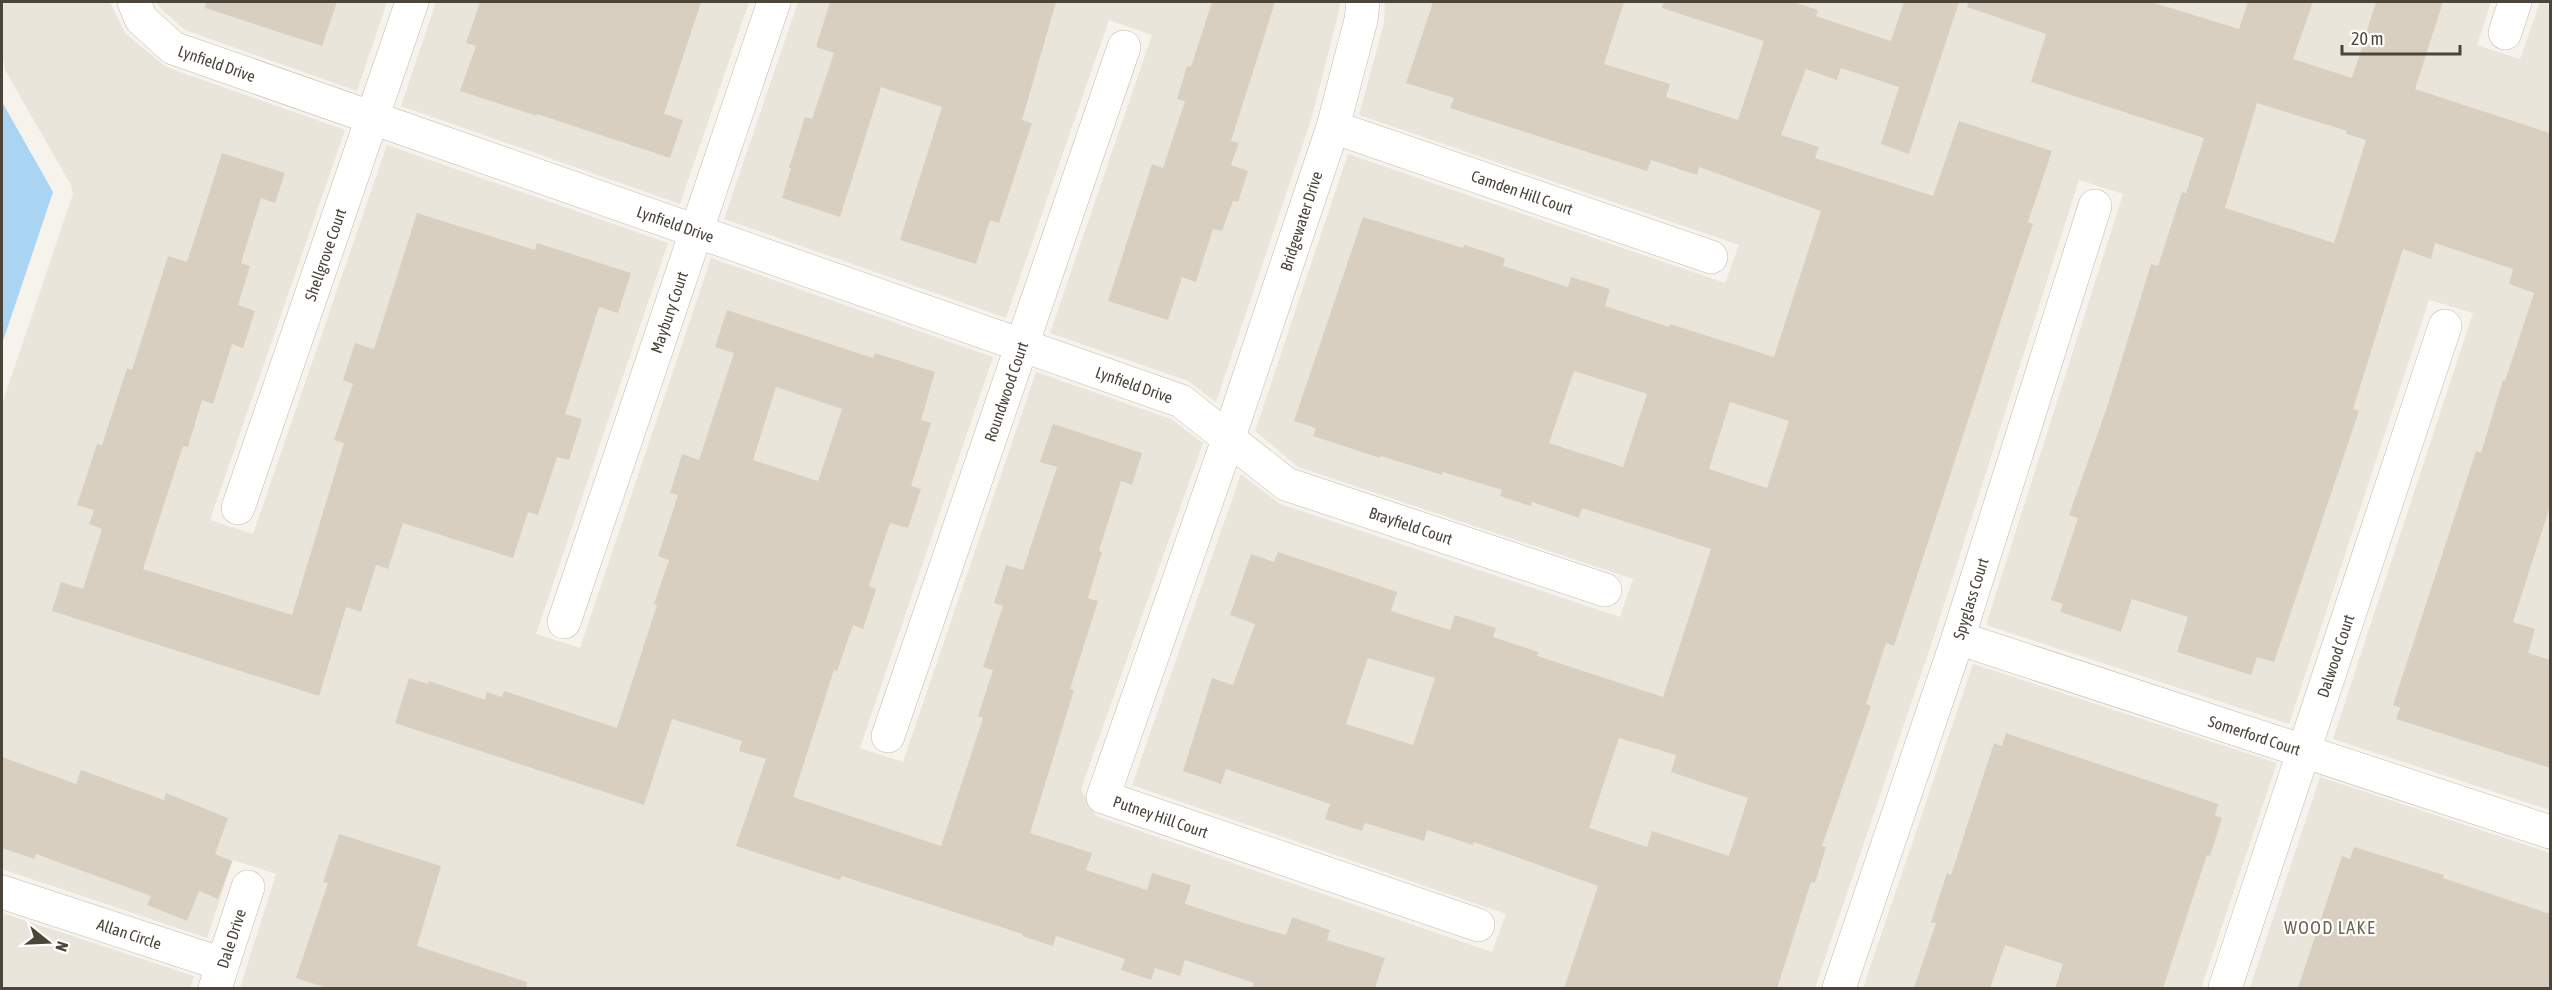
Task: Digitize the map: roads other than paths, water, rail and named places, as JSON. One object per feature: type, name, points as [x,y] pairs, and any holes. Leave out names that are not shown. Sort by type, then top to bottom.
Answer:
[{"type":"street","name":"Lynfield Drive","points":[[134,2],[141,19],[173,48],[1181,401],[1229,437]]},
{"type":"street","name":"Shellgrove Court","points":[[238,508],[412,2]]},
{"type":"street","name":"Maybury Court","points":[[564,622],[774,2]]},
{"type":"street","name":"Bridgewater Drive","points":[[1229,437],[1333,127],[1361,20],[1363,2]]},
{"type":"street","points":[[2505,33],[2516,2]]},
{"type":"street","name":"Roundwood Court","points":[[888,736],[1124,47]]},
{"type":"street","name":"Camden Hill Court","points":[[1333,127],[1711,257]]},
{"type":"street","name":"Spyglass Court","points":[[1839,988],[1958,638],[2094,206]]},
{"type":"street","name":"Dalwood Court","points":[[2225,988],[2445,326]]},
{"type":"street","name":"Brayfield Court","points":[[1229,437],[1286,484],[1605,590]]},
{"type":"street","name":"Putney Hill Court","points":[[1229,437],[1103,797],[1478,925]]},
{"type":"street","name":"Somerford Court","points":[[1958,638],[2550,832]]},
{"type":"street","name":"Dale Drive","points":[[218,976],[248,887]]},
{"type":"street","name":"Allan Circle","points":[[2,892],[218,976]]},
{"type":"water","points":[[2,102],[53,192],[2,344]]},
{"type":"district","name":"WOOD LAKE","points":[[2330,928]]}]
